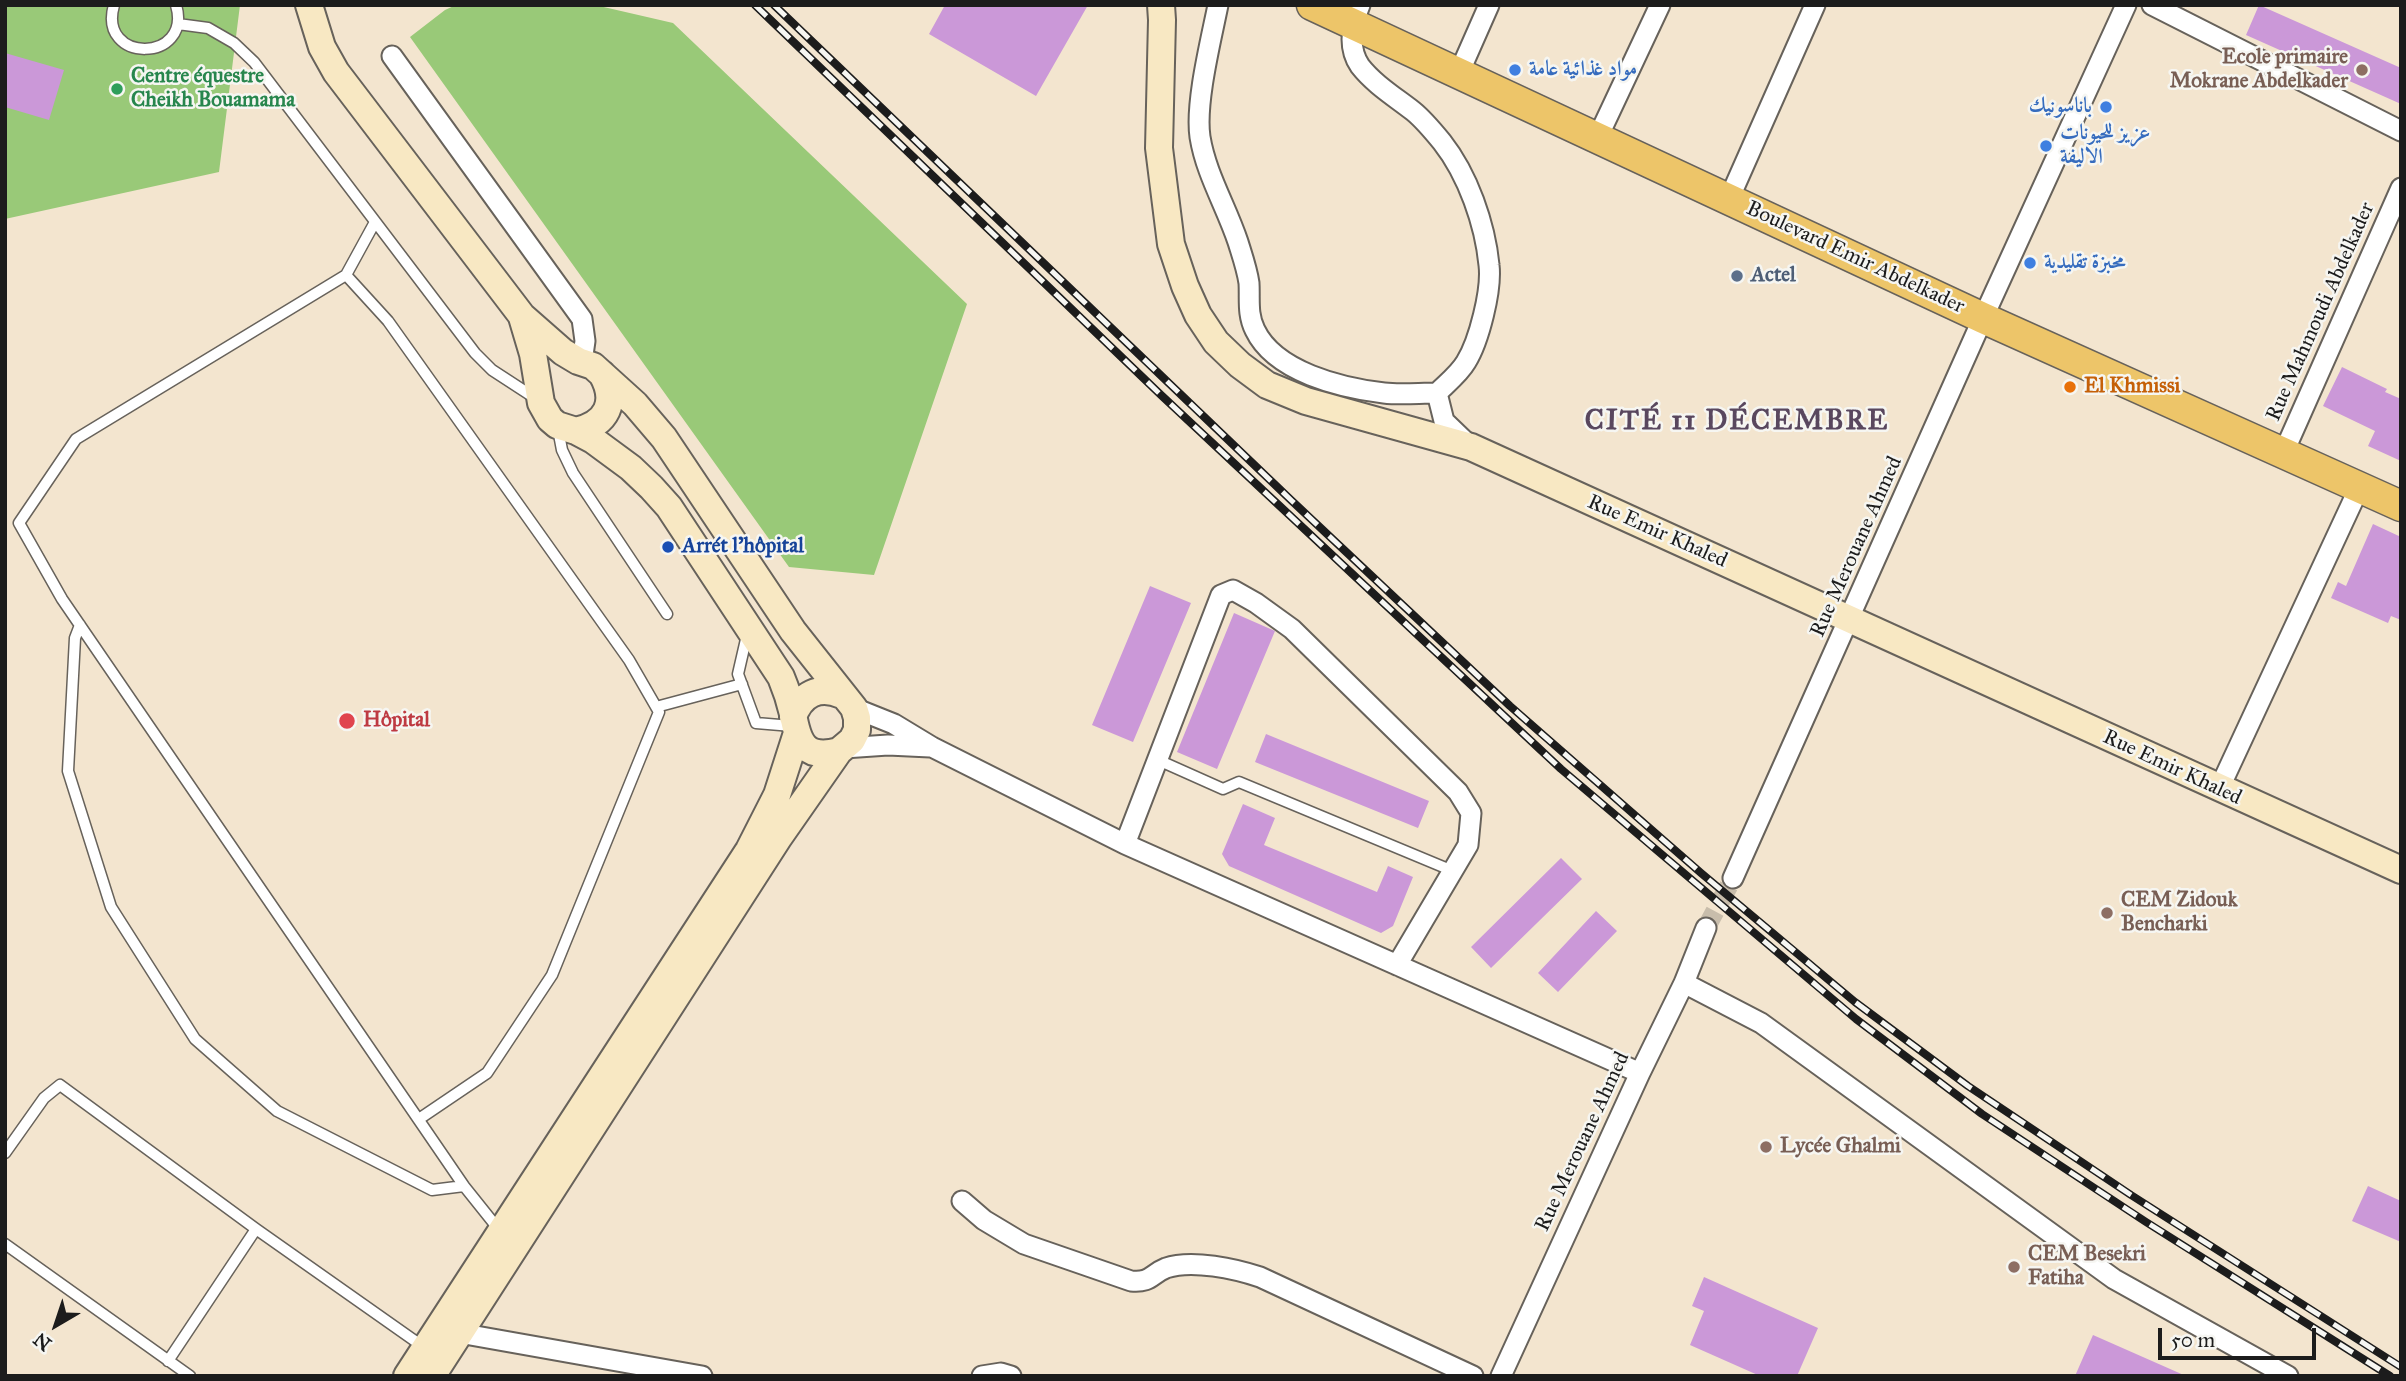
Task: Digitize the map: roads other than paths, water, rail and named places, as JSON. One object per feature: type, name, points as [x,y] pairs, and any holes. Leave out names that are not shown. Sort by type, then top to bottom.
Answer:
[{"type":"main road","name":"Boulevard Emir Abdelkader","points":[[1312,5],[1356,15],[1459,73],[1598,139],[1983,318],[2401,506]]},
{"type":"street","points":[[309,5],[322,47],[336,72],[522,316],[548,341],[587,366],[635,404],[664,438],[785,620],[848,701],[857,719],[852,740],[841,750],[779,837],[432,1376]]},
{"type":"street","points":[[1218,5],[1202,99],[1200,135],[1211,176],[1244,259],[1249,283],[1248,308],[1255,330],[1271,351],[1297,369],[1327,381],[1386,393],[1437,393],[1466,363],[1480,327],[1488,293],[1490,266],[1480,218],[1464,180],[1444,144],[1416,113],[1359,64],[1352,42],[1356,15]]},
{"type":"street","points":[[1459,73],[1489,5]]},
{"type":"street","points":[[1598,139],[1660,5]]},
{"type":"street","points":[[1729,199],[1815,5]]},
{"type":"street","name":"Rue Merouane Ahmed","points":[[1733,878],[2126,5]]},
{"type":"street","points":[[2152,5],[2401,131]]},
{"type":"street","name":"Rue Emir Khaled","points":[[1161,9],[1159,148],[1171,244],[1198,315],[1216,342],[1240,365],[1268,385],[1306,401],[1471,447],[2401,870]]},
{"type":"street","points":[[392,56],[582,319],[587,366]]},
{"type":"street","name":"Rue Mahmoudi Abdelkader","points":[[2283,454],[2401,188]]},
{"type":"street","points":[[522,316],[533,354],[544,411],[566,428],[610,452],[651,487],[669,508],[781,677],[794,726],[804,746],[814,752],[827,754],[841,750],[888,746],[932,747]]},
{"type":"street","points":[[541,397],[549,373],[568,362],[587,366],[608,385],[610,398],[607,411],[600,421],[589,428],[566,428]]},
{"type":"street","points":[[1437,393],[1444,421],[1471,447]]},
{"type":"street","points":[[2219,789],[2359,488]]},
{"type":"street","points":[[1125,844],[1221,595],[1233,590],[1292,629],[1458,792],[1471,813],[1468,845],[1397,965]]},
{"type":"street","points":[[407,1376],[749,850],[777,795],[803,699],[822,690],[894,724],[932,747],[1125,844],[1640,1073]]},
{"type":"street","name":"Rue Merouane Ahmed","points":[[1500,1376],[1684,982],[1706,928]]},
{"type":"street","points":[[1684,982],[1760,1023],[2114,1279],[2288,1376]]},
{"type":"street","points":[[962,1201],[984,1220],[1024,1244],[1131,1281],[1148,1281],[1163,1270],[1184,1266],[1231,1270],[1260,1278],[1473,1376]]},
{"type":"street","points":[[459,1333],[702,1376]]},
{"type":"street","points":[[982,1376],[1000,1373],[1011,1376]]},
{"type":"lane","points":[[114,5],[112,23],[116,33],[122,41],[143,50],[166,44],[173,35],[178,24],[176,5]]},
{"type":"lane","points":[[178,24],[208,27],[234,43],[254,62],[475,353],[492,370],[541,397]]},
{"type":"lane","points":[[375,222],[346,275],[76,439],[19,523],[79,625],[464,1186],[501,1232]]},
{"type":"lane","points":[[346,275],[388,321],[629,660],[659,712],[552,975],[487,1073],[419,1119]]},
{"type":"lane","points":[[566,428],[562,450],[573,474],[667,614]]},
{"type":"lane","points":[[79,625],[75,638],[68,771],[111,907],[195,1039],[277,1111],[432,1190],[464,1186]]},
{"type":"lane","points":[[749,627],[738,674],[756,723],[794,726]]},
{"type":"lane","points":[[656,706],[742,684]]},
{"type":"lane","points":[[1158,760],[1223,789],[1239,782],[1453,871]]},
{"type":"lane","points":[[5,1153],[44,1098],[60,1085],[256,1229],[425,1348]]},
{"type":"lane","points":[[168,1361],[256,1229]]},
{"type":"lane","points":[[5,1244],[190,1376]]},
{"type":"tunnel","points":[[1706,928],[1733,878]]},
{"type":"railway","points":[[755,5],[1161,395],[1561,769],[1856,1019],[1982,1114],[2146,1222],[2390,1376]]},
{"type":"railway","points":[[774,5],[1510,706],[1701,873],[1855,1002],[1968,1086],[2131,1195],[2401,1367]]},
{"type":"place","name":"مواد غذائية عامة","points":[[1515,70]]},
{"type":"place","name":"Ecole primaire Mokrane Abdelkader","points":[[2362,70]]},
{"type":"place","name":"Centre équestre Cheikh Bouamama","points":[[117,89]]},
{"type":"place","name":"باناسونيك","points":[[2106,107]]},
{"type":"place","name":"عزيز للحيونات الاليفة","points":[[2046,146]]},
{"type":"place","name":"مخبزة تقليدية","points":[[2030,263]]},
{"type":"place","name":"Actel","points":[[1737,276]]},
{"type":"place","name":"El Khmissi","points":[[2070,387]]},
{"type":"place","name":"Arrét l'hôpital","points":[[668,547]]},
{"type":"place","name":"Hôpital","points":[[347,721]]},
{"type":"place","name":"CEM Zidouk Bencharki","points":[[2107,913]]},
{"type":"place","name":"Lycée Ghalmi","points":[[1766,1147]]},
{"type":"place","name":"CEM Besekri Fatiha","points":[[2014,1267]]},
{"type":"district","name":"CITÉ 11 DÉCEMBRE","points":[[1737,422]]}]
